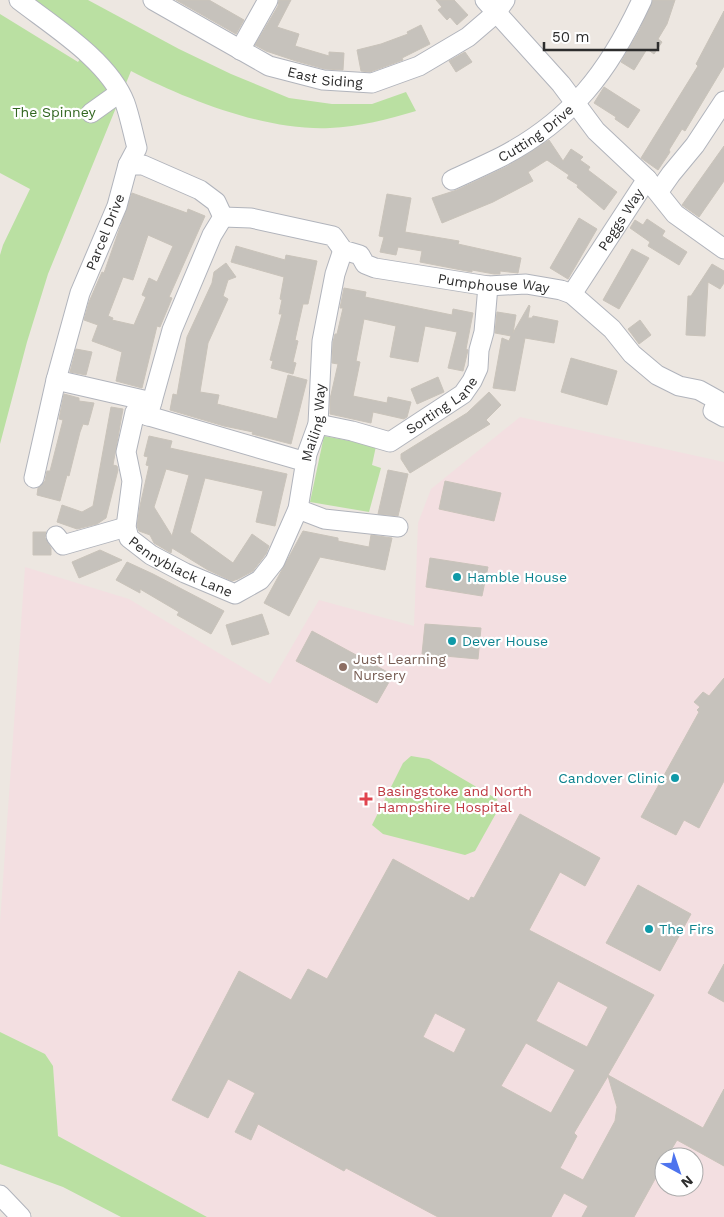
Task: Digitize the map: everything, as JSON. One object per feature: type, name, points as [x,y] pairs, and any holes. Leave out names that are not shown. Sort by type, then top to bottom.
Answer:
[{"type":"street","points":[[19,0],[98,62],[114,84],[119,93],[91,113]]},
{"type":"street","name":"East Siding","points":[[153,0],[269,66],[323,80],[372,83],[420,66],[468,37],[496,4]]},
{"type":"street","points":[[240,50],[268,0]]},
{"type":"street","points":[[496,4],[576,103],[591,87],[612,58],[630,27],[642,0]]},
{"type":"street","name":"Parcel Drive","points":[[34,478],[56,380],[80,294],[117,206],[128,165],[137,148],[124,102],[119,93]]},
{"type":"street","name":"Peggs Way","points":[[572,294],[653,185],[671,174],[695,145],[724,101]]},
{"type":"street","name":"Cutting Drive","points":[[452,180],[502,157],[537,136],[576,103],[596,131],[653,185],[675,214],[724,249]]},
{"type":"street","points":[[56,380],[145,410],[172,330],[212,235],[223,217],[216,202],[200,190],[142,165],[128,165]]},
{"type":"street","name":"Pumphouse Way","points":[[223,217],[251,218],[332,236],[343,250],[360,255],[365,264],[375,268],[488,286],[526,284],[561,290],[572,294],[612,329],[632,354],[657,375],[679,386],[699,390],[722,402]]},
{"type":"street","name":"Mailing Way","points":[[145,410],[306,462],[318,424],[322,341],[335,274],[343,250]]},
{"type":"street","name":"Sorting Lane","points":[[318,424],[390,442],[463,394],[478,368],[478,350],[484,332],[488,286]]},
{"type":"street","name":"Pennyblack Lane","points":[[145,410],[126,452],[132,481],[126,527],[129,538],[151,555],[185,573],[235,594],[260,580],[275,561],[298,509],[306,462]]},
{"type":"street","points":[[298,509],[324,518],[398,528]]},
{"type":"street","points":[[56,536],[63,545],[126,527]]},
{"type":"street","points":[[0,1195],[21,1217]]},
{"type":"shaded area","name":"Basingstoke and North Hampshire Hospital","points":[[520,417],[724,462],[724,1217],[207,1217],[58,1136],[53,1066],[45,1054],[0,1032],[0,923],[25,567],[129,599],[270,684],[319,600],[414,626],[418,523],[431,489]]},
{"type":"green space","name":"The Spinney","points":[[31,0],[88,0],[179,49],[231,74],[289,98],[332,104],[372,104],[406,92],[416,111],[352,126],[305,128],[254,119],[202,103],[131,71],[48,274],[27,342],[0,444],[0,255],[30,189],[0,173],[0,14],[78,62],[87,48]]},
{"type":"green space","points":[[324,436],[376,446],[372,465],[381,468],[369,512],[310,502]]},
{"type":"green space","points":[[411,756],[429,759],[497,799],[499,808],[475,851],[465,855],[383,834],[372,825],[403,763]]},
{"type":"green space","points":[[0,1032],[45,1054],[53,1066],[58,1136],[207,1217],[121,1217],[63,1187],[0,1164]]},
{"type":"building","points":[[176,0],[209,0],[244,20],[236,34]]},
{"type":"building","points":[[279,0],[291,0],[277,27],[299,34],[295,46],[329,56],[329,52],[344,53],[343,70],[325,69],[296,61],[266,51],[255,45],[278,6]]},
{"type":"building","points":[[436,0],[454,0],[468,15],[457,25],[450,17],[447,20],[438,10],[442,7]]},
{"type":"building","points":[[653,0],[675,0],[667,24],[658,39],[662,42],[654,54],[647,49],[634,70],[621,62],[639,31]]},
{"type":"building","points":[[724,11],[724,66],[685,131],[682,129],[658,170],[641,158],[698,66],[696,64]]},
{"type":"building","points":[[421,25],[430,44],[402,58],[403,60],[370,72],[361,71],[357,50],[408,34],[407,32]]},
{"type":"building","points":[[465,52],[472,62],[456,72],[449,61]]},
{"type":"building","points":[[604,87],[640,110],[628,128],[615,119],[616,117],[594,103]]},
{"type":"building","points":[[549,140],[563,161],[571,149],[583,157],[580,160],[590,167],[588,170],[617,192],[604,210],[577,187],[578,185],[567,178],[569,175],[547,160],[528,172],[533,181],[493,202],[442,223],[432,198],[457,190],[506,167]]},
{"type":"building","points":[[724,146],[724,181],[699,217],[682,205]]},
{"type":"building","points":[[132,193],[187,213],[188,209],[205,216],[169,297],[172,298],[160,327],[157,326],[142,388],[116,381],[122,352],[92,341],[98,325],[84,320],[89,302],[102,272],[104,273]],"holes":[[[148,235],[173,246],[157,282],[149,278],[142,295],[146,297],[134,325],[112,320],[113,318],[108,316],[123,277],[133,280]]]},
{"type":"building","points":[[387,194],[411,198],[405,232],[459,241],[458,244],[521,258],[518,273],[500,271],[500,274],[494,274],[472,270],[472,272],[420,262],[422,251],[398,247],[396,255],[380,252],[384,237],[379,236]]},
{"type":"building","points":[[579,218],[597,229],[568,279],[550,268]]},
{"type":"building","points":[[647,219],[665,231],[662,236],[687,252],[679,265],[648,246],[650,242],[630,228],[635,220],[643,225]]},
{"type":"building","points":[[236,246],[285,260],[286,255],[317,261],[308,304],[303,304],[295,340],[298,341],[293,362],[296,363],[293,374],[271,368],[273,361],[270,360],[282,314],[279,314],[284,277],[231,262]]},
{"type":"building","points":[[632,249],[649,258],[619,309],[603,300]]},
{"type":"building","points":[[226,263],[236,277],[228,280],[223,296],[228,299],[208,343],[200,392],[219,395],[217,404],[277,419],[288,375],[307,380],[291,444],[170,410],[173,394],[177,395],[187,337],[212,283],[214,272]]},
{"type":"building","points":[[712,264],[724,271],[724,283],[720,289],[708,282],[705,336],[686,335],[688,296],[691,296]]},
{"type":"building","points":[[344,288],[366,292],[365,297],[452,315],[453,309],[473,313],[463,371],[448,368],[457,332],[425,326],[418,362],[390,357],[396,326],[364,319],[356,361],[360,362],[353,396],[387,403],[388,397],[411,402],[407,417],[404,419],[373,412],[371,423],[330,414],[330,399],[338,364],[332,363],[333,342],[335,334],[337,334],[343,308],[340,308]]},
{"type":"building","points":[[529,305],[528,318],[533,316],[558,321],[554,343],[525,338],[515,391],[493,388],[502,338],[509,341],[511,336],[495,333],[497,312],[516,315],[513,333]]},
{"type":"building","points":[[640,320],[651,335],[639,344],[628,329]]},
{"type":"building","points":[[76,349],[92,352],[86,375],[70,372]]},
{"type":"building","points":[[571,358],[617,371],[607,405],[561,392]]},
{"type":"building","points":[[438,377],[444,392],[417,404],[411,389]]},
{"type":"building","points":[[489,392],[501,405],[486,420],[490,424],[410,473],[401,459],[401,454],[467,413]]},
{"type":"building","points":[[64,394],[79,398],[79,401],[94,403],[88,425],[83,424],[80,432],[69,476],[67,475],[60,501],[37,495],[38,488],[45,481],[47,471],[50,471],[63,420],[59,419]]},
{"type":"building","points":[[111,407],[123,409],[113,465],[117,466],[118,470],[106,518],[97,524],[77,529],[57,522],[62,505],[82,512],[93,506]]},
{"type":"building","points":[[149,436],[172,441],[170,448],[287,474],[275,526],[256,522],[263,491],[205,478],[190,532],[233,563],[252,534],[269,546],[266,554],[253,571],[232,581],[208,570],[172,548],[171,553],[154,543],[150,535],[139,531],[137,526],[140,506],[149,466],[146,465],[148,457],[144,456]],"holes":[[[166,469],[189,475],[172,536],[154,507]]]},
{"type":"building","points":[[388,470],[408,474],[398,516],[378,514]]},
{"type":"building","points":[[445,481],[501,493],[494,521],[439,509]]},
{"type":"building","points":[[303,531],[369,547],[371,535],[392,538],[385,570],[320,557],[289,616],[264,603]]},
{"type":"building","points":[[33,532],[46,532],[45,538],[51,548],[51,555],[33,555]]},
{"type":"building","points":[[100,550],[122,560],[79,578],[72,562]]},
{"type":"building","name":"Hamble House","points":[[430,558],[488,567],[482,596],[426,587]]},
{"type":"building","points":[[127,562],[224,611],[211,634],[177,615],[179,612],[140,589],[140,593],[116,580]]},
{"type":"building","points":[[262,614],[269,634],[232,645],[226,625]]},
{"type":"building","name":"Dever House","points":[[425,624],[481,628],[478,659],[422,654]]},
{"type":"building","points":[[312,631],[393,675],[377,703],[296,661]]},
{"type":"building","name":"Candover Clinic","points":[[724,678],[724,781],[699,828],[684,820],[676,835],[641,817],[699,712],[697,710],[700,707],[694,702],[703,692],[709,696]]},
{"type":"building","name":"Basingstoke and North Hampshire Hospital","points":[[520,814],[600,858],[585,886],[560,872],[529,930],[654,995],[608,1075],[703,1128],[724,1089],[724,1166],[704,1155],[704,1147],[690,1147],[677,1140],[673,1147],[654,1147],[654,1181],[634,1217],[582,1217],[588,1206],[564,1193],[551,1217],[438,1217],[346,1168],[344,1171],[258,1124],[251,1140],[235,1132],[255,1093],[228,1079],[208,1118],[172,1100],[239,971],[291,1000],[308,969],[327,979],[393,859],[469,901],[471,897],[474,898]],"holes":[[[558,981],[608,1007],[587,1047],[536,1021]],[[435,1013],[466,1029],[454,1053],[423,1037]],[[526,1043],[575,1070],[551,1113],[501,1086]],[[608,1076],[617,1107],[615,1121],[583,1180],[560,1168],[577,1136],[574,1133]]]},
{"type":"building","name":"The Firs","points":[[638,885],[691,914],[660,971],[606,943]]},
{"type":"building","points":[[724,964],[724,1002],[708,993]]},
{"type":"place","name":"Hamble House","points":[[457,577]]},
{"type":"place","name":"Dever House","points":[[452,641]]},
{"type":"place","name":"Just Learning Nursery","points":[[343,667]]},
{"type":"place","name":"Candover Clinic","points":[[675,778]]},
{"type":"place","name":"Basingstoke and North Hampshire Hospital","points":[[366,799]]},
{"type":"place","name":"The Firs","points":[[649,929]]}]
